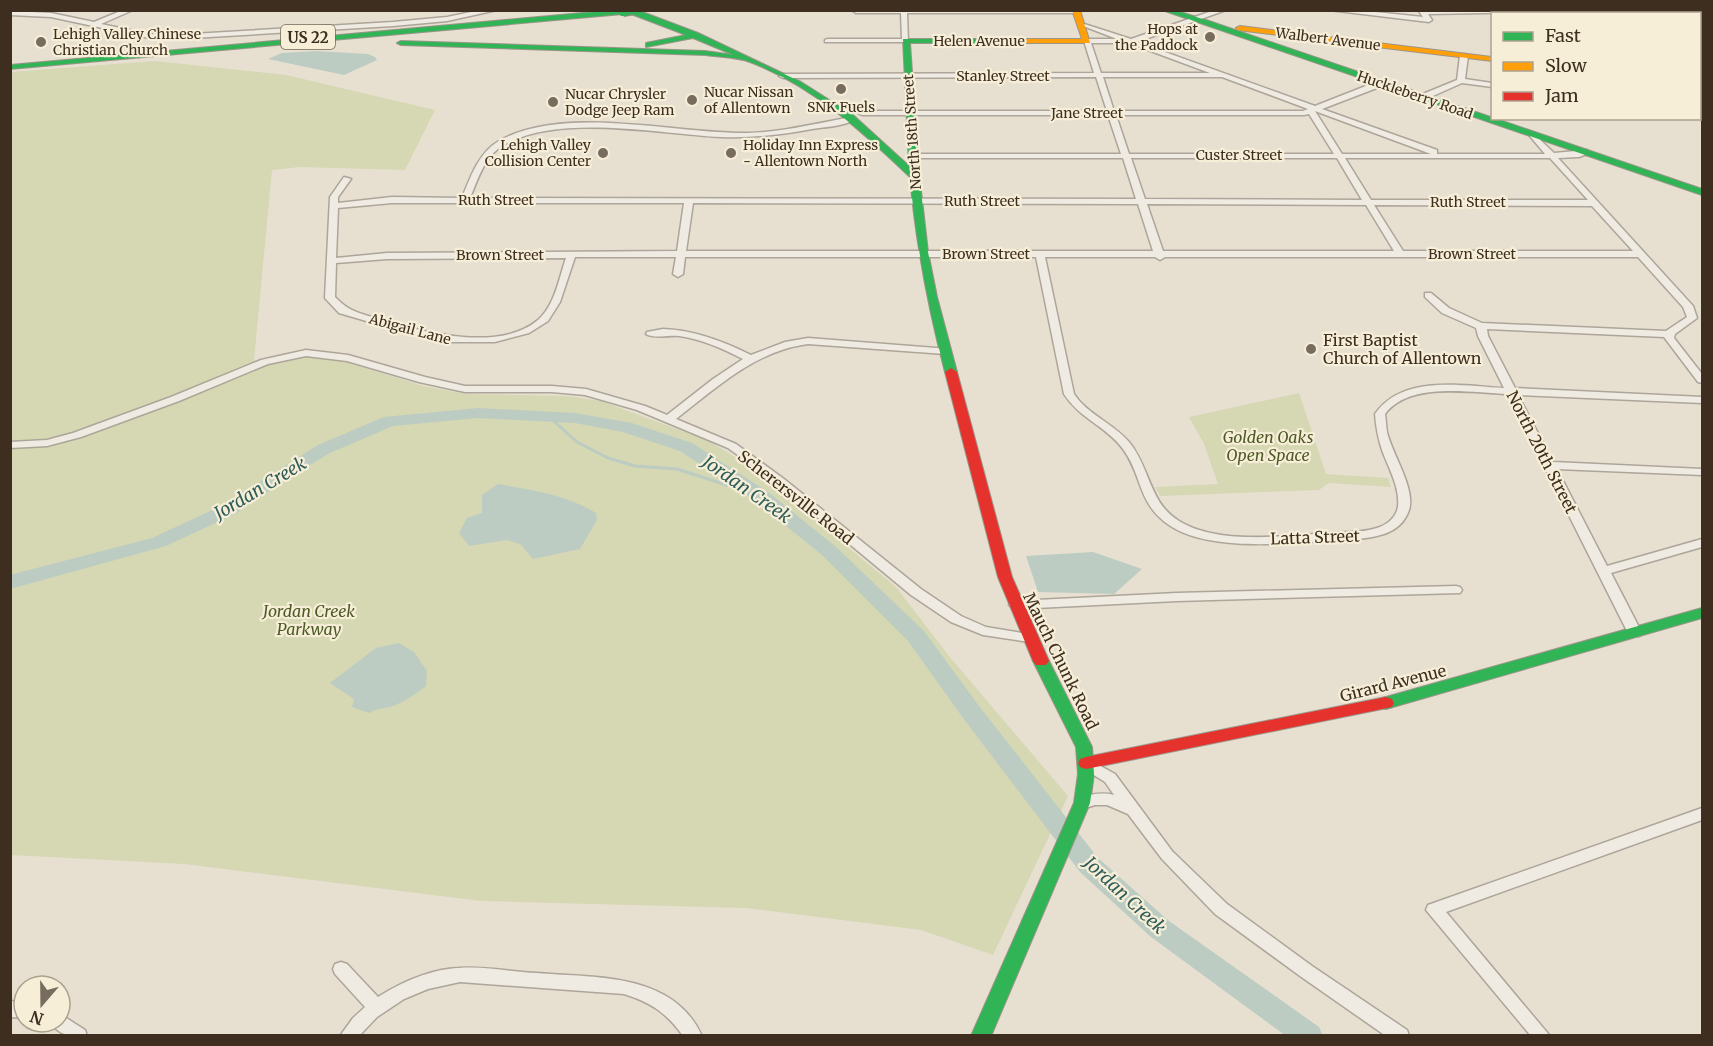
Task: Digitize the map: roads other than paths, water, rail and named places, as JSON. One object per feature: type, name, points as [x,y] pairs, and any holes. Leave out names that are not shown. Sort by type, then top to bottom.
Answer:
[{"type":"main road","name":"US 22","points":[[10,66],[605,10]]},
{"type":"main road","name":"Walbert Avenue","points":[[1165,10],[1196,21],[1237,28],[1491,59]]},
{"type":"main road","name":"US 22","points":[[10,66],[632,11]]},
{"type":"main road","points":[[632,11],[703,37],[778,73],[857,116],[914,176]]},
{"type":"main road","points":[[632,11],[748,54],[778,73]]},
{"type":"main road","points":[[1077,15],[1087,41]]},
{"type":"main road","points":[[531,20],[500,27],[491,32],[490,36],[495,41],[507,44],[612,47],[641,46],[662,41],[703,37]]},
{"type":"main road","name":"Huckleberry Road","points":[[1196,21],[1702,192]]},
{"type":"main road","points":[[662,41],[670,33],[666,24]]},
{"type":"main road","points":[[673,52],[697,48],[703,37]]},
{"type":"main road","name":"Helen Avenue","points":[[906,41],[1087,41]]},
{"type":"main road","name":"North 18th Street","points":[[906,41],[914,176],[922,254]]},
{"type":"main road","points":[[267,44],[363,42],[722,54],[747,59]]},
{"type":"main road","name":"Custer Street","points":[[893,156],[914,156]]},
{"type":"main road","name":"Mauch Chunk Road","points":[[922,254],[1002,567],[1029,638],[1078,732],[1086,763],[1082,803],[981,1035]]},
{"type":"main road","name":"Girard Avenue","points":[[1086,763],[1393,702],[1702,613]]},
{"type":"street","points":[[94,24],[130,10]]},
{"type":"street","points":[[10,13],[51,15],[149,36],[184,37],[393,24],[447,19],[494,10]]},
{"type":"street","points":[[1132,41],[1224,10]]},
{"type":"street","points":[[1332,10],[1424,21],[1429,19],[1421,11]]},
{"type":"street","points":[[1421,11],[1664,10]]},
{"type":"street","points":[[856,11],[1077,15],[1132,41],[1315,111],[1444,155]]},
{"type":"street","name":"North 18th Street","points":[[904,11],[906,41]]},
{"type":"street","name":"Helen Avenue","points":[[827,41],[906,41]]},
{"type":"street","points":[[1087,41],[1160,255]]},
{"type":"street","name":"Helen Avenue","points":[[1087,41],[1132,41]]},
{"type":"street","points":[[1461,81],[1464,56]]},
{"type":"street","name":"Stanley Street","points":[[778,73],[908,76],[1224,75]]},
{"type":"street","points":[[1421,98],[1461,81],[1491,85]]},
{"type":"street","points":[[1315,111],[1378,84]]},
{"type":"street","points":[[1315,111],[1338,155],[1401,255]]},
{"type":"street","name":"Jane Street","points":[[465,200],[480,166],[490,152],[500,144],[521,134],[561,127],[746,135],[772,133],[857,116],[911,113],[1315,111]]},
{"type":"street","points":[[1428,295],[1434,303],[1453,315],[1481,326],[1669,334],[1690,321],[1692,313],[1533,135]]},
{"type":"street","name":"Custer Street","points":[[914,156],[1551,156],[1579,155],[1584,152]]},
{"type":"street","name":"Abigail Lane","points":[[347,179],[334,197],[330,298],[342,310],[440,339],[480,342],[505,338],[529,330],[547,317],[571,255]]},
{"type":"street","name":"Ruth Street","points":[[335,206],[392,200],[1593,202]]},
{"type":"street","points":[[678,274],[689,200]]},
{"type":"street","name":"Brown Street","points":[[332,261],[387,256],[681,254],[1641,254]]},
{"type":"street","name":"Latta Street","points":[[1040,254],[1072,401],[1127,445],[1159,511],[1177,525],[1202,535],[1235,540],[1359,535],[1379,531],[1397,521],[1404,507],[1399,477],[1382,431],[1380,414],[1384,407],[1399,396],[1422,390],[1702,400]]},
{"type":"street","name":"North 20th Street","points":[[1481,326],[1483,336],[1635,633]]},
{"type":"street","points":[[651,334],[674,333],[723,346],[751,358]]},
{"type":"street","points":[[1669,334],[1671,343],[1702,380]]},
{"type":"street","points":[[669,419],[751,358],[777,346],[808,341],[945,351]]},
{"type":"street","name":"Scherersville Road","points":[[10,445],[47,443],[77,435],[175,399],[265,362],[306,353],[336,355],[465,389],[552,389],[586,392],[613,398],[720,440],[748,457],[916,592],[956,619],[983,631],[1029,638]]},
{"type":"street","points":[[1549,465],[1702,472]]},
{"type":"street","points":[[1603,571],[1702,543]]},
{"type":"street","points":[[1015,605],[1176,597],[1456,590]]},
{"type":"street","points":[[1086,763],[1110,778],[1132,810],[1186,876],[1226,913],[1401,1035]]},
{"type":"street","points":[[1082,803],[1101,797],[1119,802],[1132,810]]},
{"type":"street","points":[[1542,1035],[1434,910],[1702,814]]},
{"type":"street","points":[[340,969],[377,1006]]},
{"type":"street","points":[[348,1035],[377,1006],[407,988],[423,982],[460,975],[624,987],[662,1000],[676,1011],[694,1035]]},
{"type":"waterway","name":"Jordan Creek","points":[[10,582],[159,542],[228,510],[286,471],[324,449],[390,421],[478,413],[575,418],[626,427],[686,447],[761,496],[829,551],[916,636],[971,712],[1089,865],[1160,929],[1309,1036]]},
{"type":"waterway","points":[[548,416],[577,442],[608,458],[635,466],[677,469],[761,496]]},
{"type":"place","name":"Hops at the Paddock","points":[[1210,37]]},
{"type":"place","name":"Lehigh Valley Chinese Christian Church","points":[[41,42]]},
{"type":"place","name":"SNK Fuels","points":[[841,89]]},
{"type":"place","name":"Nucar Nissan of Allentown","points":[[692,100]]},
{"type":"place","name":"Nucar Chrysler Dodge Jeep Ram","points":[[553,102]]},
{"type":"place","name":"Lehigh Valley Collision Center","points":[[603,153]]},
{"type":"place","name":"Holiday Inn Express - Allentown North","points":[[731,153]]},
{"type":"place","name":"First Baptist Church of Allentown","points":[[1311,349]]},
{"type":"park label","name":"Golden Oaks Open Space","points":[[1268,446]]},
{"type":"park label","name":"Jordan Creek Parkway","points":[[309,620]]}]
